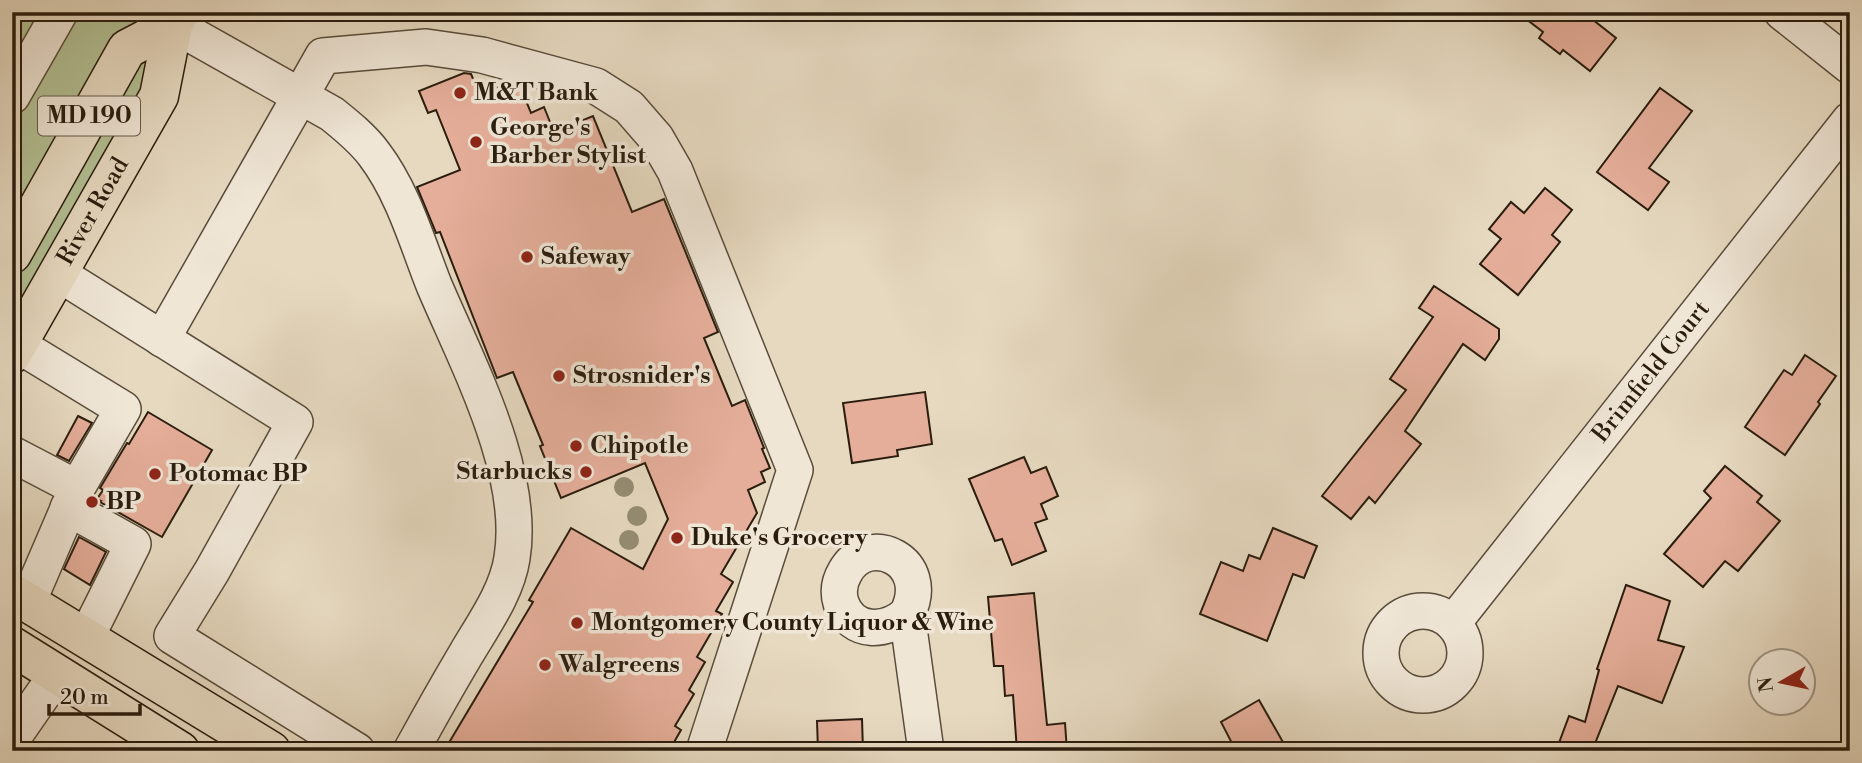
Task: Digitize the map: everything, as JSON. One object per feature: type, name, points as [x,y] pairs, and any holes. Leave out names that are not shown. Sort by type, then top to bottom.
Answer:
[{"type":"main road","name":"River Road","points":[[12,254],[127,49],[168,17]]},
{"type":"main road","name":"River Road","points":[[15,349],[159,96],[168,17]]},
{"type":"main road","points":[[20,598],[271,751]]},
{"type":"main road","points":[[12,646],[180,751]]},
{"type":"street","points":[[12,96],[60,12]]},
{"type":"street","points":[[1782,12],[1850,66]]},
{"type":"street","points":[[168,17],[332,114],[354,132],[375,155],[391,183],[493,424],[509,484],[514,539],[509,572],[478,633],[411,751]]},
{"type":"street","points":[[162,339],[323,56],[426,47],[482,55],[596,86],[629,107],[656,138],[675,172],[795,470],[704,751]]},
{"type":"street","name":"Brimfield Court","points":[[1453,623],[1850,120]]},
{"type":"street","points":[[59,274],[295,422],[212,571],[172,636],[357,751]]},
{"type":"street","points":[[15,349],[123,409],[72,498],[20,598]]},
{"type":"street","points":[[12,454],[133,544],[86,638]]},
{"type":"street","points":[[907,614],[926,751]]},
{"type":"street","points":[[18,717],[57,674]]},
{"type":"green space","points":[[12,12],[151,12],[159,96],[12,322]]},
{"type":"building","points":[[1517,12],[1583,12],[1616,38],[1590,71],[1563,50],[1560,54],[1539,38],[1543,32]]},
{"type":"building","points":[[464,73],[471,74],[480,95],[508,83],[520,86],[531,113],[544,107],[554,132],[593,116],[632,212],[664,199],[718,332],[704,338],[732,406],[745,400],[764,448],[762,449],[770,468],[761,472],[765,482],[748,490],[757,513],[721,574],[733,582],[716,611],[722,614],[697,657],[705,662],[689,690],[694,694],[675,726],[681,730],[669,751],[444,751],[533,602],[529,600],[571,528],[643,569],[668,519],[645,463],[561,498],[513,372],[497,378],[440,232],[436,233],[417,187],[460,170],[436,110],[428,113],[419,91]]},
{"type":"building","points":[[1660,88],[1692,111],[1649,168],[1669,182],[1648,210],[1597,172]]},
{"type":"building","points":[[1545,188],[1572,210],[1552,235],[1560,242],[1518,295],[1480,264],[1501,239],[1489,229],[1511,202],[1524,213]]},
{"type":"building","points":[[1434,286],[1499,329],[1499,339],[1485,360],[1463,344],[1405,431],[1421,444],[1375,503],[1369,497],[1351,519],[1322,496],[1406,390],[1390,379],[1433,317],[1419,308]]},
{"type":"building","points":[[1805,355],[1836,376],[1785,455],[1745,427],[1784,370],[1792,375]]},
{"type":"building","points":[[925,392],[932,444],[897,450],[898,456],[852,463],[843,403]]},
{"type":"building","name":"Potomac BP","points":[[148,412],[212,450],[162,537],[97,499],[103,490],[100,488]]},
{"type":"building","points":[[78,416],[92,423],[69,461],[57,455]]},
{"type":"building","points":[[1024,457],[1031,473],[1046,467],[1058,496],[1041,504],[1047,519],[1035,523],[1046,551],[1012,565],[1002,539],[995,541],[969,479]]},
{"type":"building","points":[[1725,466],[1762,496],[1757,502],[1780,521],[1738,571],[1725,561],[1703,587],[1664,554],[1711,498],[1704,491]]},
{"type":"building","points":[[1273,528],[1317,546],[1304,578],[1293,574],[1267,641],[1200,614],[1221,562],[1243,571],[1249,555],[1260,559]]},
{"type":"building","points":[[79,537],[106,552],[90,585],[64,569]]},
{"type":"building","points":[[1626,585],[1670,601],[1658,640],[1684,647],[1662,703],[1618,686],[1592,751],[1556,751],[1569,716],[1585,722],[1599,670],[1597,669]]},
{"type":"building","points":[[1034,593],[1047,725],[1065,723],[1067,751],[1017,751],[1013,695],[1005,696],[1003,666],[994,666],[988,597]]},
{"type":"building","points":[[1259,700],[1288,751],[1236,751],[1221,722]]},
{"type":"building","points":[[862,719],[863,751],[818,751],[817,721]]},
{"type":"place","name":"M&T Bank","points":[[460,93]]},
{"type":"place","name":"George's Barber Stylist","points":[[476,142]]},
{"type":"place","name":"Safeway","points":[[527,257]]},
{"type":"place","name":"Strosnider's","points":[[559,376]]},
{"type":"place","name":"Chipotle","points":[[576,446]]},
{"type":"place","name":"Starbucks","points":[[586,472]]},
{"type":"place","name":"Potomac BP","points":[[155,474]]},
{"type":"place","name":"BP","points":[[92,502]]},
{"type":"place","name":"Duke's Grocery","points":[[677,538]]},
{"type":"place","name":"Montgomery County Liquor & Wine","points":[[577,623]]},
{"type":"place","name":"Walgreens","points":[[545,665]]}]
